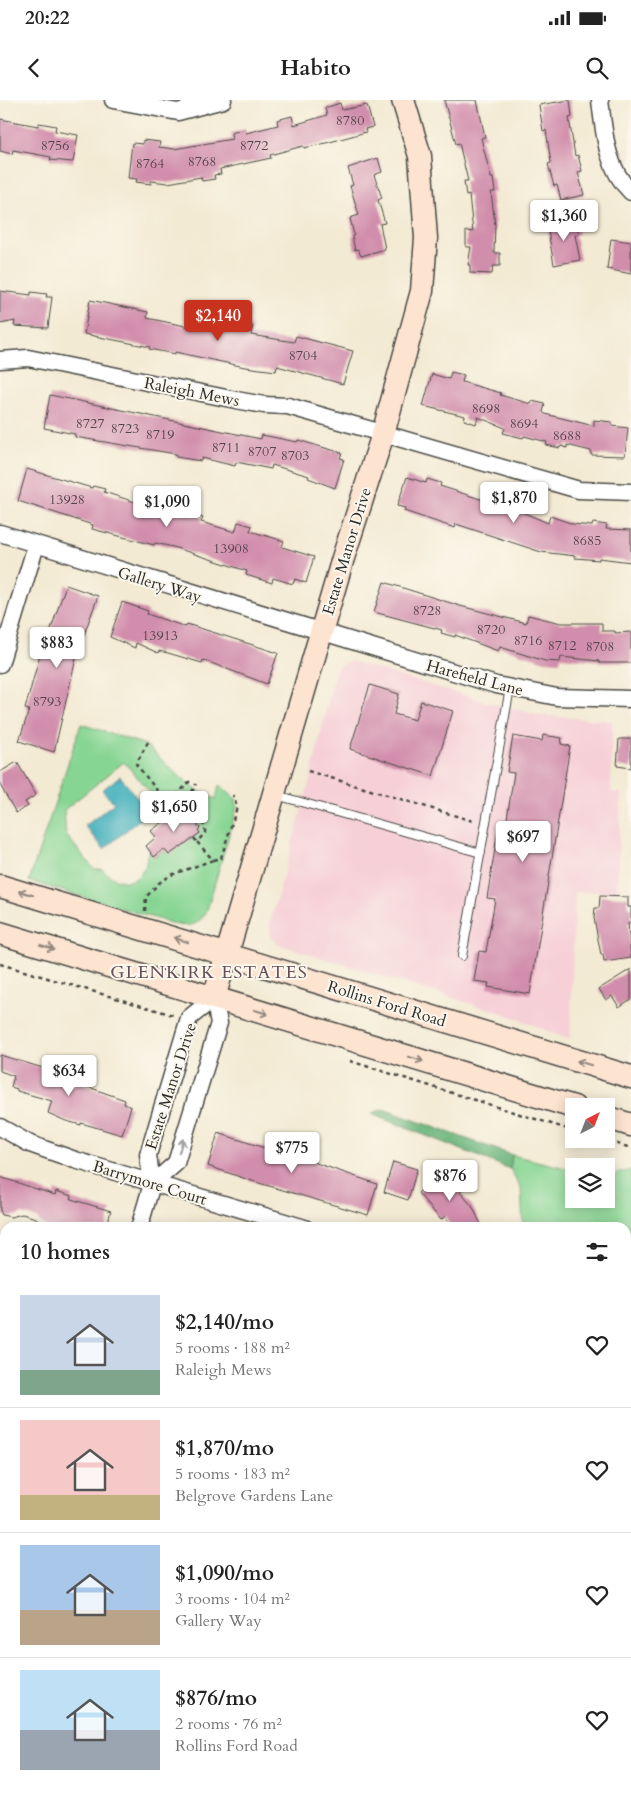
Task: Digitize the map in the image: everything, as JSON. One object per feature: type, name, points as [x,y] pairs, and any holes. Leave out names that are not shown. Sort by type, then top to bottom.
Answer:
[{"type":"main road","name":"Estate Manor Drive","points":[[214,998],[382,434],[422,291],[426,238],[420,156],[403,100]]},
{"type":"main road","name":"Rollins Ford Road","points":[[0,886],[631,1077]]},
{"type":"main road","points":[[0,933],[565,1105]]},
{"type":"main road","points":[[615,1120],[631,1125]]},
{"type":"street","points":[[113,100],[178,112],[223,100]]},
{"type":"street","points":[[600,100],[606,149],[621,182],[631,192]]},
{"type":"street","name":"Raleigh Mews","points":[[0,360],[28,358],[236,400],[264,405],[288,406],[579,490],[631,492]]},
{"type":"street","name":"Gallery Way","points":[[0,533],[36,546],[322,632]]},
{"type":"street","points":[[0,664],[36,546]]},
{"type":"street","name":"Harefield Lane","points":[[322,632],[510,688],[557,697],[631,700]]},
{"type":"street","name":"Estate Manor Drive","points":[[141,1222],[152,1184],[148,1155],[190,1018],[214,998],[219,1023],[176,1164],[152,1184]]},
{"type":"street","name":"Barrymore Court","points":[[0,1127],[30,1144],[152,1184],[284,1222]]},
{"type":"lane","points":[[462,956],[510,688]]},
{"type":"lane","points":[[274,795],[481,853]]},
{"type":"path","points":[[148,742],[136,764],[168,804]]},
{"type":"path","points":[[308,771],[486,824]]},
{"type":"path","points":[[164,808],[190,780]]},
{"type":"path","points":[[196,784],[187,802],[205,826],[205,833],[197,842]]},
{"type":"path","points":[[145,914],[146,897],[159,882],[180,871],[222,858],[237,807],[233,795]]},
{"type":"path","points":[[194,838],[213,860]]},
{"type":"path","points":[[0,964],[160,1009],[167,1014]]},
{"type":"path","points":[[349,1060],[565,1128]]},
{"type":"path","points":[[615,1143],[631,1148]]},
{"type":"shaded area","points":[[351,661],[493,704],[539,715],[612,721],[611,792],[621,793],[617,892],[575,892],[570,1040],[508,1015],[277,944],[270,937],[270,923],[310,780],[335,672],[340,665]]},
{"type":"green space","points":[[81,724],[146,745],[198,791],[216,799],[219,785],[236,799],[237,807],[207,910],[199,921],[192,925],[178,925],[29,881]],"holes":[[[124,762],[169,814],[174,810],[200,828],[198,830],[200,833],[189,841],[186,838],[154,857],[149,850],[144,869],[140,875],[129,881],[118,880],[102,869],[94,869],[66,835],[64,810]]]},
{"type":"green space","points":[[383,1109],[512,1155],[510,1169],[371,1114]]},
{"type":"green space","points":[[512,1155],[565,1168],[565,1208],[615,1208],[615,1174],[631,1170],[631,1222],[523,1222],[521,1188],[510,1169]]},
{"type":"water","points":[[120,776],[151,816],[148,818],[145,815],[104,849],[85,826],[114,803],[102,790]]},
{"type":"building","points":[[444,100],[477,100],[485,137],[481,138],[491,178],[493,178],[495,192],[491,192],[495,225],[494,253],[500,253],[500,266],[493,266],[492,274],[470,273],[470,265],[468,265],[471,247],[466,247],[466,231],[473,232],[469,195],[466,196],[464,181],[468,181],[459,143],[456,144]]},
{"type":"building","points":[[570,100],[572,117],[569,118],[575,156],[578,155],[582,171],[578,172],[584,195],[561,200],[557,185],[554,186],[548,164],[551,163],[546,130],[543,131],[539,105]]},
{"type":"building","points":[[340,103],[342,110],[367,105],[373,127],[365,129],[366,132],[330,142],[304,148],[303,146],[270,155],[271,158],[220,169],[221,174],[214,175],[215,179],[202,181],[201,177],[168,183],[151,181],[151,184],[136,182],[137,179],[128,178],[132,143],[143,144],[143,140],[160,142],[159,147],[174,149],[232,139],[231,133],[245,129],[246,133],[278,125],[277,120],[292,116],[294,125],[327,115],[325,108]]},
{"type":"building","points":[[0,119],[38,126],[39,123],[56,126],[55,131],[78,135],[73,162],[50,160],[51,157],[13,150],[12,154],[0,151]]},
{"type":"building","points":[[378,158],[382,172],[374,175],[382,198],[378,200],[385,223],[380,224],[385,249],[361,256],[358,249],[355,250],[352,236],[354,235],[350,218],[359,215],[350,186],[353,185],[348,168]]},
{"type":"building","points":[[575,219],[579,234],[575,235],[580,260],[554,265],[547,225]]},
{"type":"building","points":[[611,239],[631,242],[631,274],[607,269]]},
{"type":"building","points":[[0,291],[31,295],[31,292],[47,294],[46,297],[52,297],[48,328],[14,326],[15,321],[0,324]]},
{"type":"building","points":[[90,300],[148,312],[147,318],[190,327],[191,321],[201,323],[204,316],[214,318],[220,324],[239,327],[242,324],[253,326],[251,335],[294,342],[296,336],[353,351],[343,384],[277,366],[276,371],[245,367],[175,352],[175,354],[149,349],[150,347],[84,334]]},
{"type":"building","points":[[451,372],[464,375],[462,382],[501,393],[500,395],[531,404],[532,401],[545,404],[543,412],[545,414],[594,426],[594,420],[612,422],[612,426],[628,428],[625,456],[591,455],[591,451],[567,445],[567,448],[561,446],[560,448],[546,445],[547,442],[503,433],[505,428],[478,417],[476,424],[464,420],[465,416],[423,406],[432,374],[449,379]]},
{"type":"building","points":[[50,395],[261,439],[262,435],[297,442],[298,440],[342,453],[340,458],[344,459],[335,488],[308,478],[309,476],[272,465],[271,469],[236,462],[235,466],[202,458],[201,461],[176,457],[176,454],[75,437],[75,434],[44,428]]},
{"type":"building","points":[[27,469],[92,488],[93,486],[105,489],[104,492],[135,502],[137,496],[150,501],[149,503],[168,509],[170,507],[177,509],[203,518],[201,522],[235,532],[238,522],[252,526],[250,531],[284,541],[282,547],[314,557],[306,583],[295,579],[293,584],[273,578],[272,583],[246,575],[247,571],[173,547],[155,543],[154,545],[92,529],[93,525],[18,501]]},
{"type":"building","points":[[407,477],[426,483],[427,479],[441,483],[440,486],[508,508],[509,504],[523,509],[522,512],[548,523],[550,516],[573,524],[592,526],[593,523],[607,525],[606,529],[631,530],[631,562],[599,558],[599,560],[575,558],[576,556],[541,552],[456,524],[455,528],[404,511],[405,508],[397,506]]},
{"type":"building","points":[[384,582],[460,606],[526,623],[528,615],[561,623],[602,623],[602,631],[615,631],[615,633],[631,632],[631,663],[599,663],[599,661],[561,657],[560,662],[545,661],[500,647],[498,651],[455,635],[455,637],[441,633],[442,630],[374,612]]},
{"type":"building","points":[[66,585],[98,596],[77,654],[54,752],[19,741],[29,710],[25,709],[41,651],[43,652]]},
{"type":"building","points":[[122,602],[148,611],[147,614],[186,627],[187,624],[278,653],[267,684],[203,660],[202,663],[168,653],[159,651],[158,653],[136,643],[135,648],[110,637]]},
{"type":"building","points":[[370,685],[399,694],[394,714],[415,720],[421,701],[453,711],[433,776],[350,749]]},
{"type":"building","points":[[543,735],[562,738],[561,744],[570,746],[530,994],[488,987],[489,983],[474,981],[479,951],[486,952],[495,899],[487,898],[499,824],[506,825],[514,773],[507,772],[513,736],[542,741]]},
{"type":"building","points":[[619,739],[631,739],[631,768],[617,766]]},
{"type":"building","points":[[17,762],[36,795],[25,802],[28,806],[16,813],[0,785],[0,772]]},
{"type":"building","points":[[183,807],[200,828],[198,830],[200,833],[169,855],[164,849],[154,857],[146,846],[156,837],[151,831]]},
{"type":"building","points":[[600,896],[628,897],[628,907],[631,907],[631,923],[628,923],[631,958],[604,962],[594,918],[595,908],[599,908]]},
{"type":"building","points":[[631,969],[631,999],[619,1007],[612,996],[606,1000],[599,989]]},
{"type":"building","points":[[0,1055],[53,1071],[51,1077],[76,1086],[77,1083],[125,1100],[124,1104],[131,1107],[122,1135],[81,1123],[81,1125],[66,1121],[48,1113],[52,1101],[17,1091],[17,1089],[11,1087],[14,1076],[0,1071]]},
{"type":"building","points":[[218,1133],[293,1157],[303,1151],[313,1154],[316,1163],[377,1184],[368,1215],[208,1166]]},
{"type":"building","points":[[393,1162],[417,1169],[408,1200],[384,1192]]},
{"type":"building","points":[[441,1171],[445,1176],[458,1177],[466,1186],[460,1192],[472,1206],[480,1222],[448,1222],[445,1216],[441,1220],[418,1193]]},
{"type":"building","points":[[0,1177],[55,1195],[56,1191],[72,1196],[71,1199],[111,1211],[108,1222],[40,1222],[36,1218],[22,1214],[11,1217],[2,1215],[0,1210]]},
{"type":"district","name":"GLENKIRK ESTATES","points":[[209,972]]}]
